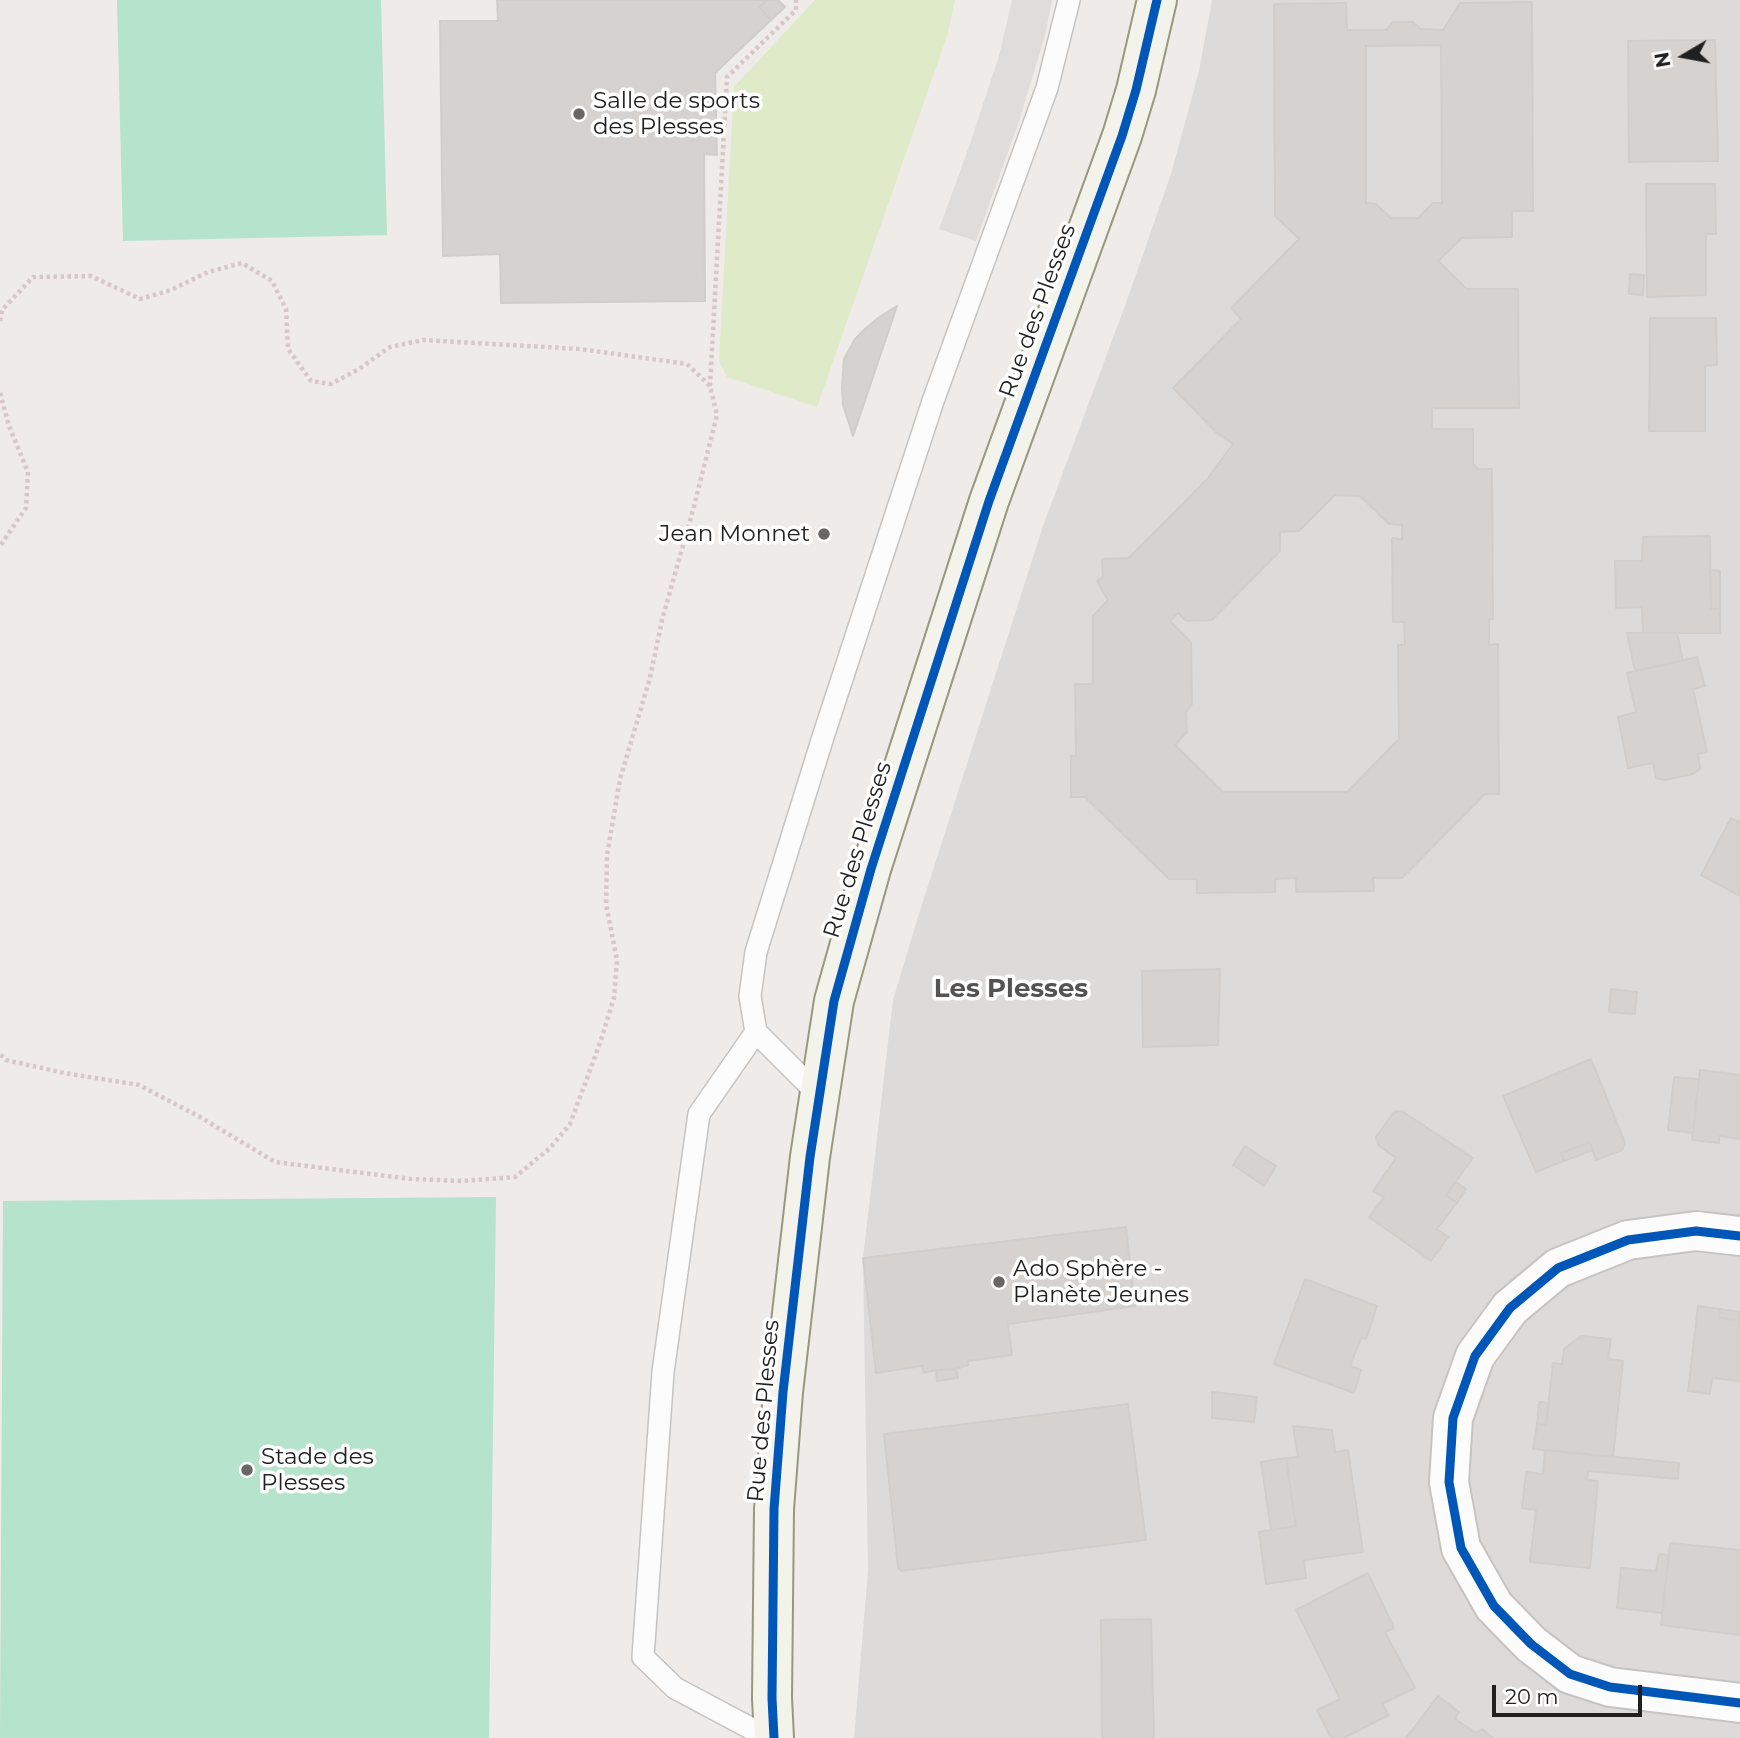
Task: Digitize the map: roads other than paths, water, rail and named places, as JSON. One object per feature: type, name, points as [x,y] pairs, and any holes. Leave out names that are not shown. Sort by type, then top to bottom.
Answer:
[{"type":"street","name":"Rue des Plesses","points":[[772,1738],[774,1509],[783,1392],[819,1095],[834,1000],[868,880],[989,501],[1122,136],[1136,90],[1155,3]]},
{"type":"street","points":[[1740,1236],[1696,1231],[1628,1240],[1558,1268],[1510,1308],[1475,1356],[1453,1418],[1449,1482],[1461,1548],[1494,1606],[1531,1644],[1570,1674],[1610,1687],[1740,1703]]},
{"type":"lane","points":[[819,1095],[756,1032],[750,996],[756,952],[929,413],[1047,88],[1069,0]]},
{"type":"lane","points":[[756,1032],[699,1114],[663,1372],[642,1657],[675,1688],[772,1738]]},
{"type":"place","name":"Salle de sports des Plesses","points":[[579,114]]},
{"type":"place","name":"Jean Monnet","points":[[824,534]]},
{"type":"place","name":"Ado Sphère - Planète Jeunes","points":[[999,1282]]},
{"type":"place","name":"Stade des Plesses","points":[[247,1470]]},
{"type":"district","name":"Les Plesses","points":[[1011,989]]}]
